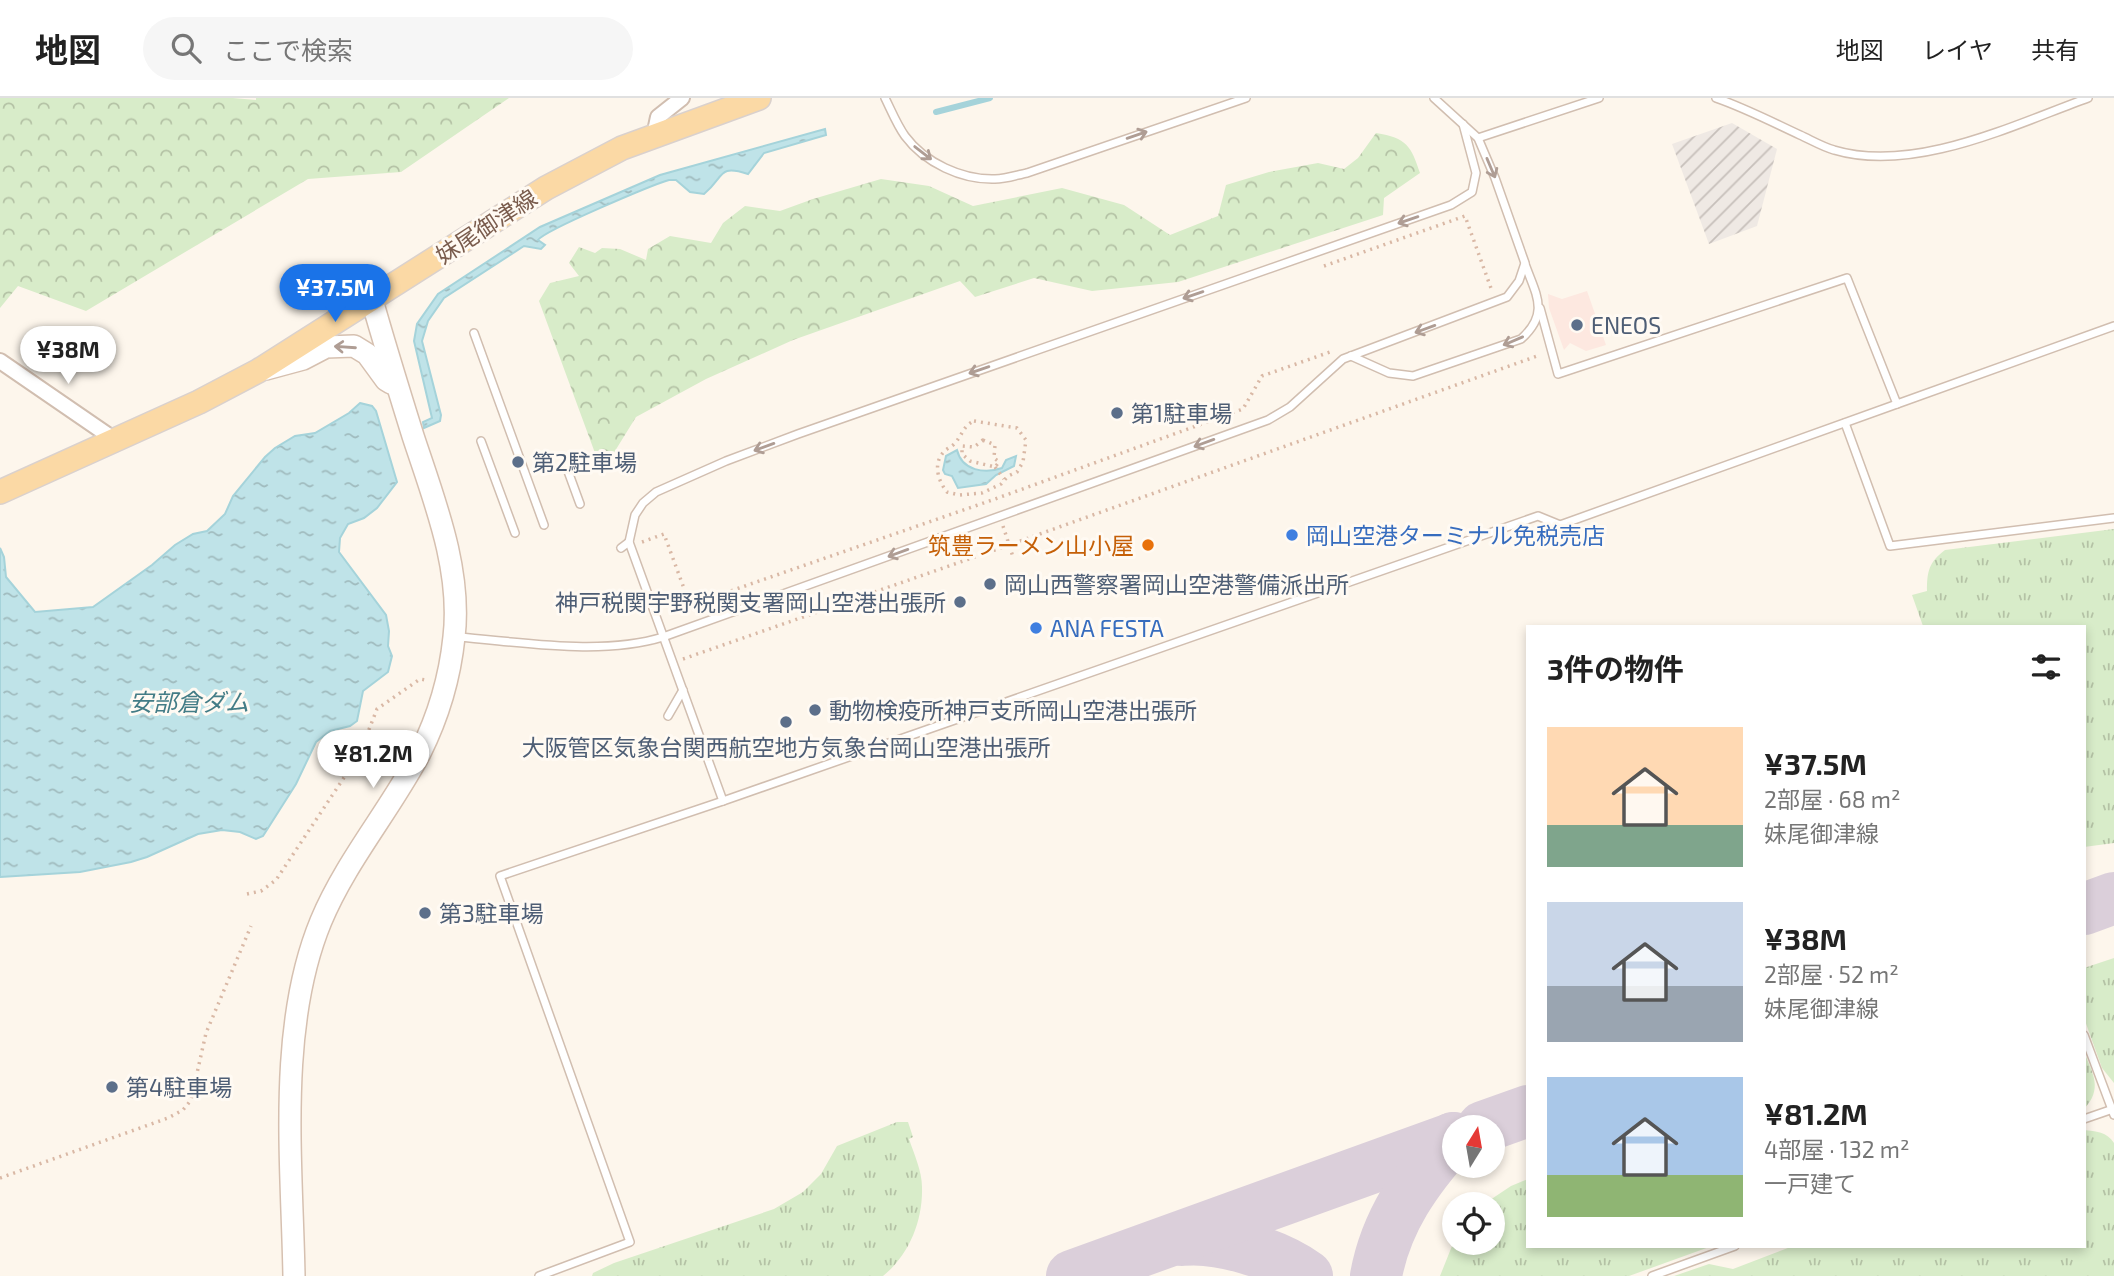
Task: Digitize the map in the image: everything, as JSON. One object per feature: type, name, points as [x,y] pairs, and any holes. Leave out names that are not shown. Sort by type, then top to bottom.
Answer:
[{"type":"main road","name":"妹尾御津線","points":[[0,492],[198,402],[258,371],[545,188],[622,148],[759,98]]},
{"type":"street","points":[[654,136],[658,117],[682,98]]},
{"type":"street","points":[[294,1276],[291,1059],[306,968],[321,922],[337,888],[407,776],[430,732],[445,685],[454,637],[452,573],[428,481],[372,300]]},
{"type":"street","points":[[258,371],[303,359],[326,347],[354,346],[367,354],[386,380],[397,385]]},
{"type":"street","points":[[0,361],[115,440]]},
{"type":"lane","points":[[885,98],[905,136],[920,152],[943,167],[971,177],[996,179],[1027,173],[1245,98]]},
{"type":"lane","points":[[1434,98],[1478,138],[1541,308],[1558,374],[1847,278],[1897,404]]},
{"type":"lane","points":[[1478,138],[1599,98]]},
{"type":"lane","points":[[1716,98],[1735,104],[1833,150],[1862,156],[1887,157],[1942,150],[2088,98]]},
{"type":"lane","points":[[723,801],[629,542],[635,514],[643,503],[656,492],[726,461],[1451,205],[1472,192],[1476,173],[1462,123]]},
{"type":"lane","points":[[454,637],[595,647],[636,644],[663,637],[1268,420],[1290,407],[1335,365],[1351,356],[1507,297],[1519,281],[1525,263]]},
{"type":"lane","points":[[1351,356],[1389,373],[1413,376],[1521,339],[1533,328],[1541,308]]},
{"type":"lane","points":[[540,1276],[630,1242],[500,876],[723,801],[1538,516],[1560,525],[2114,326]]},
{"type":"lane","points":[[474,333],[544,525]]},
{"type":"lane","points":[[1846,423],[1890,546],[2114,519]]},
{"type":"lane","points":[[481,441],[515,533]]},
{"type":"lane","points":[[565,463],[580,504]]},
{"type":"lane","points":[[621,548],[629,542]]},
{"type":"lane","points":[[668,716],[683,691]]},
{"type":"lane","points":[[2086,1040],[2113,1111],[2086,1118]]},
{"type":"lane","points":[[1652,1276],[1729,1248]]},
{"type":"lane","points":[[567,1266],[571,1276]]},
{"type":"path","points":[[1324,266],[1465,216],[1493,294]]},
{"type":"path","points":[[640,542],[664,534],[689,602],[696,603],[1243,409],[1262,376],[1339,349]]},
{"type":"path","points":[[682,659],[1552,350]]},
{"type":"path","points":[[974,421],[1017,428],[1026,440],[1023,462],[1017,471],[992,490],[959,495],[947,492],[938,472],[941,454],[956,442],[967,424],[974,421]]},
{"type":"path","points":[[956,442],[962,446],[974,447],[983,440],[995,444],[994,458],[999,462],[995,467]]},
{"type":"path","points":[[962,446],[962,454],[970,461],[995,467],[1004,479]]},
{"type":"path","points":[[247,894],[261,891],[276,880],[359,755],[377,709],[420,679],[431,681]]},
{"type":"path","points":[[0,1178],[183,1111],[191,1100],[206,1033],[251,926]]},
{"type":"shaded area","points":[[1732,123],[1777,149],[1757,226],[1709,244],[1672,144]]},
{"type":"shaded area","name":"ENEOS","points":[[1587,291],[1606,345],[1586,351],[1570,343],[1564,350],[1549,308],[1548,294],[1562,299]]},
{"type":"green space","points":[[0,98],[509,98],[401,172],[308,179],[86,311],[18,286],[0,308]]},
{"type":"green space","points":[[1376,133],[1395,138],[1406,145],[1414,156],[1420,173],[1384,198],[1383,215],[1178,282],[1092,291],[1034,278],[975,297],[960,281],[793,340],[706,379],[636,417],[602,472],[539,301],[550,283],[579,276],[569,263],[579,247],[595,253],[602,248],[620,249],[646,260],[648,249],[670,236],[711,243],[723,223],[745,206],[780,211],[881,179],[929,186],[973,206],[1062,188],[1124,205],[1170,235],[1218,216],[1226,185],[1269,172],[1318,163],[1344,169],[1358,158]]},
{"type":"green space","points":[[2114,529],[2114,843],[2086,847],[2086,625],[1923,625],[1912,595],[1927,591],[1930,568],[1945,550]]},
{"type":"green space","points":[[2114,958],[2114,1083],[2102,1068],[2086,1024],[2086,967]]},
{"type":"green space","points":[[2086,1057],[2095,1088],[2086,1107]]},
{"type":"green space","points":[[897,1122],[908,1122],[913,1137],[909,1139],[921,1175],[922,1200],[917,1225],[907,1248],[883,1276],[592,1276],[614,1263],[774,1209],[803,1192],[821,1174],[837,1146]]},
{"type":"green space","points":[[2086,1130],[2105,1134],[2114,1143],[2114,1276],[1674,1276],[1709,1264],[1733,1269],[1788,1248],[2086,1248]]},
{"type":"green space","points":[[1526,1180],[1526,1248],[1706,1248],[1629,1276],[1440,1276],[1448,1255],[1505,1255],[1505,1192],[1502,1192]]},
{"type":"water","points":[[825,129],[826,135],[764,153],[748,174],[726,171],[704,194],[690,192],[676,180],[669,180],[600,208],[545,235],[538,240],[545,245],[541,249],[524,246],[444,298],[428,321],[422,341],[441,415],[440,421],[424,428],[423,422],[432,418],[414,341],[417,324],[438,294],[540,227],[660,175]]},
{"type":"water","name":"安部倉ダム","points":[[360,403],[372,406],[376,411],[397,482],[377,508],[364,518],[348,524],[340,538],[339,552],[386,615],[388,646],[392,656],[388,672],[363,691],[357,721],[350,726],[330,731],[316,742],[296,784],[263,836],[256,839],[240,832],[222,830],[198,834],[131,862],[80,872],[0,877],[0,548],[6,577],[35,612],[93,607],[175,545],[193,534],[207,531],[225,514],[233,496],[275,448],[295,436],[315,433],[349,413]]},
{"type":"water","points":[[957,450],[969,467],[988,471],[1002,468],[1006,460],[1016,456],[1014,466],[996,475],[986,484],[958,488],[952,476],[945,474],[943,470],[946,456]]},
{"type":"waterway","points":[[936,112],[990,98]]},
{"type":"taxiway","points":[[2086,908],[2114,898]]},
{"type":"taxiway","points":[[1505,1119],[1526,1112]]},
{"type":"taxiway","points":[[1072,1276],[1442,1142]]},
{"type":"taxiway","points":[[1376,1276],[1395,1219],[1415,1185],[1442,1151]]},
{"type":"taxiway","points":[[1182,1240],[1197,1239],[1247,1248],[1280,1261],[1307,1276]]},
{"type":"place","name":"ENEOS","points":[[1577,325]]},
{"type":"place","name":"第1駐車場","points":[[1117,413]]},
{"type":"place","name":"第2駐車場","points":[[518,462]]},
{"type":"place","name":"岡山空港ターミナル免税売店","points":[[1292,535]]},
{"type":"place","name":"筑豊ラーメン山小屋","points":[[1148,545]]},
{"type":"place","name":"岡山西警察署岡山空港警備派出所","points":[[990,584]]},
{"type":"place","name":"神戸税関宇野税関支署岡山空港出張所","points":[[960,602]]},
{"type":"place","name":"ANA FESTA","points":[[1036,628]]},
{"type":"place","name":"動物検疫所神戸支所岡山空港出張所","points":[[815,710]]},
{"type":"place","name":"大阪管区気象台関西航空地方気象台岡山空港出張所","points":[[786,722]]},
{"type":"place","name":"第3駐車場","points":[[425,913]]},
{"type":"place","name":"第4駐車場","points":[[112,1087]]}]
